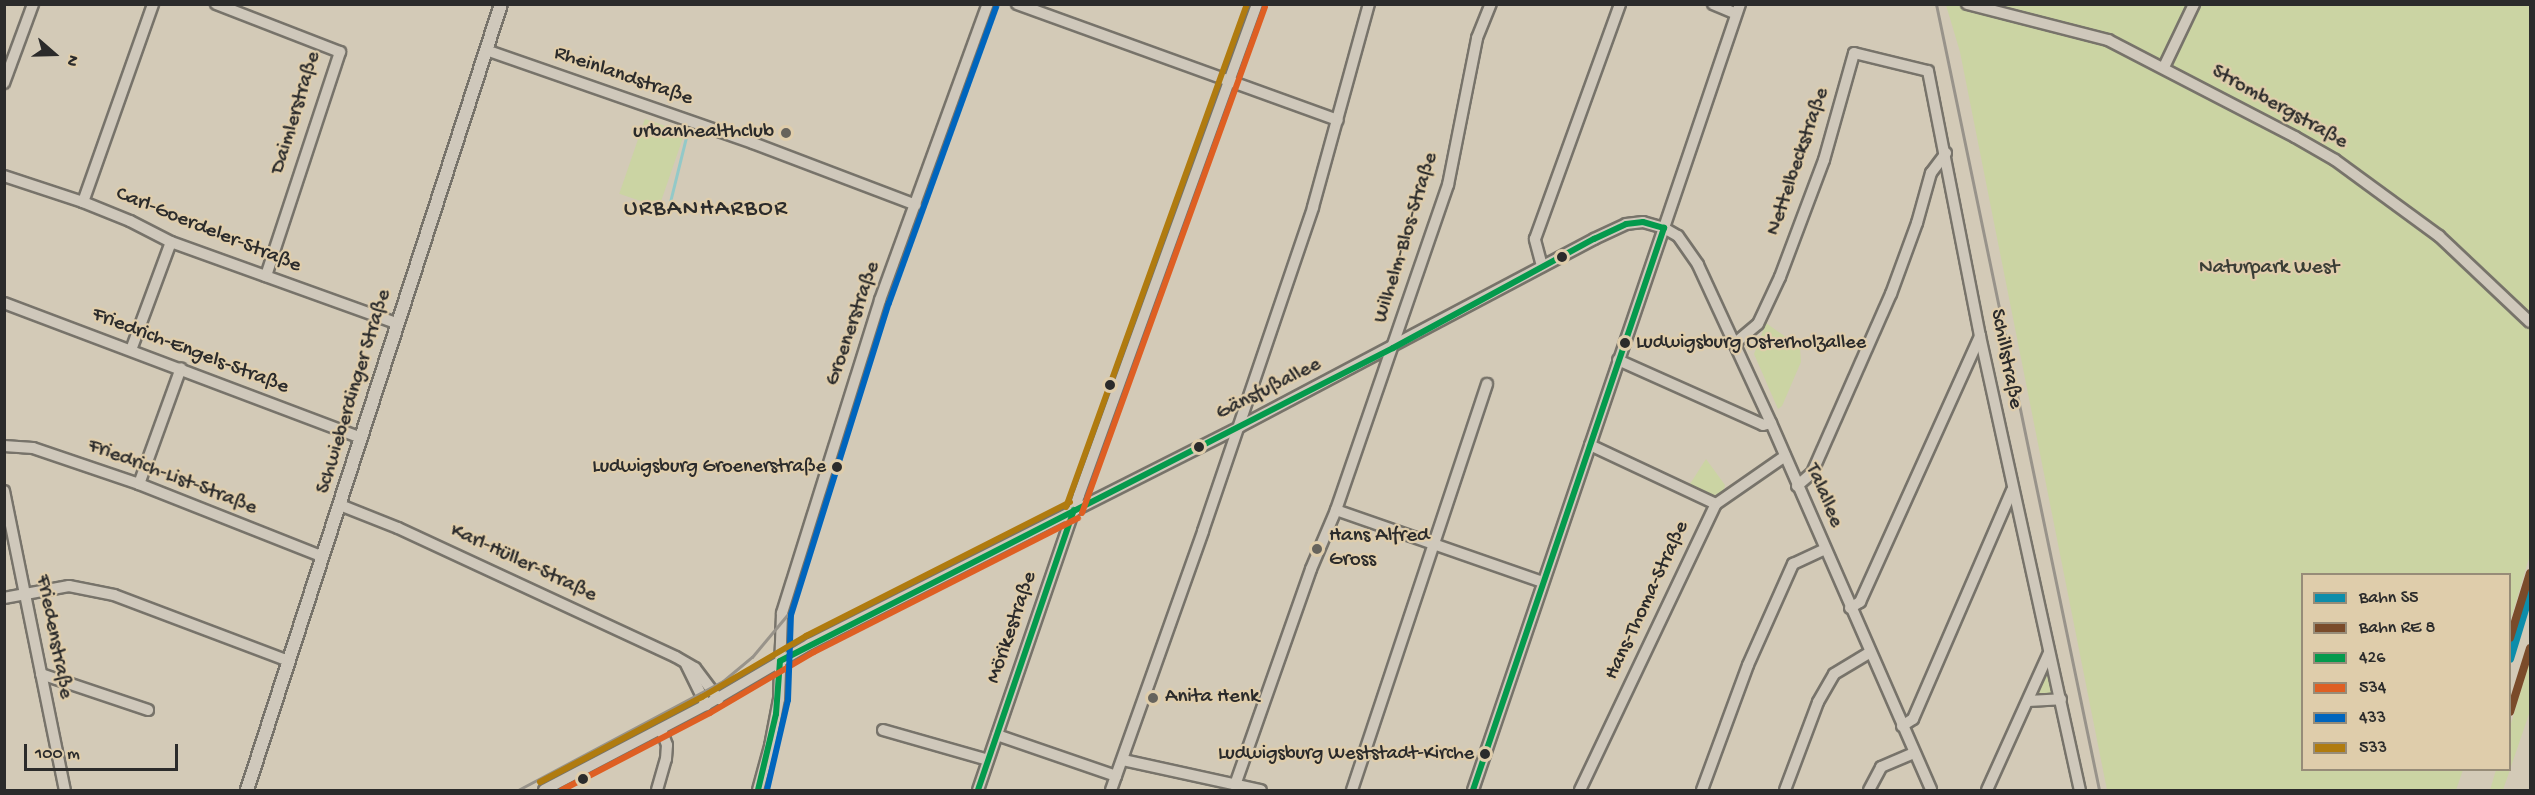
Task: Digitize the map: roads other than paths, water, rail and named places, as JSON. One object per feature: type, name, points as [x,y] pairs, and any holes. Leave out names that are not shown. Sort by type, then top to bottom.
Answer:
[{"type":"main road","name":"Schwieberdinger Straße","points":[[247,790],[340,505],[396,323],[501,4]]},
{"type":"street","points":[[4,83],[33,4]]},
{"type":"street","points":[[83,202],[153,4]]},
{"type":"street","name":"Daimlerstraße","points":[[216,4],[340,52],[266,276]]},
{"type":"street","name":"Groenerstraße","points":[[758,790],[776,714],[781,618],[792,576],[880,300],[988,4]]},
{"type":"street","points":[[1017,4],[1230,83],[1338,120]]},
{"type":"street","name":"Mörikestraße","points":[[978,790],[1074,510],[1257,4]]},
{"type":"street","points":[[1111,790],[1239,428],[1313,207],[1369,4]]},
{"type":"street","name":"Wilhelm-Blos-Straße","points":[[1235,785],[1311,569],[1336,510],[1448,185],[1477,38],[1491,4]]},
{"type":"street","points":[[1542,266],[1535,239],[1620,4]]},
{"type":"street","points":[[1473,790],[1738,9],[1713,4]]},
{"type":"street","name":"Strombergstraße","points":[[1967,4],[2108,40],[2164,67],[2335,160],[2439,236],[2530,322]]},
{"type":"street","points":[[2164,67],[2194,4]]},
{"type":"street","name":"Rheinlandstraße","points":[[486,50],[753,143],[916,205]]},
{"type":"street","name":"Nettelbeckstraße","points":[[1734,344],[1758,324],[1780,277],[1824,160],[1854,53],[1928,71]]},
{"type":"street","name":"Schillstraße","points":[[1928,71],[2012,490],[2080,790]]},
{"type":"street","points":[[1797,486],[1812,473],[1891,294],[1917,223],[1930,173],[1946,153]]},
{"type":"street","name":"Carl-Goerdeler-Straße","points":[[4,176],[83,202],[130,221],[171,242],[396,323]]},
{"type":"street","name":"Gänsfußallee","points":[[544,790],[718,699],[780,661],[1239,428],[1393,348],[1542,266],[1626,224],[1643,222],[1664,228]]},
{"type":"street","name":"Talallee","points":[[1664,228],[1678,236],[1692,253],[1771,423],[1869,653],[1931,790]]},
{"type":"street","points":[[131,350],[171,242]]},
{"type":"street","name":"Friedrich-Engels-Straße","points":[[4,303],[181,368],[361,438]]},
{"type":"street","points":[[1850,608],[1860,602],[1980,336]]},
{"type":"street","points":[[1618,360],[1763,425],[1771,423]]},
{"type":"street","points":[[139,484],[181,368]]},
{"type":"street","points":[[1352,790],[1487,384]]},
{"type":"street","points":[[1590,445],[1716,504]]},
{"type":"street","name":"Friedrich-List-Straße","points":[[4,446],[33,448],[139,484],[322,557]]},
{"type":"street","name":"Hans-Thoma-Straße","points":[[1580,790],[1716,504],[1785,456]]},
{"type":"street","points":[[1902,726],[1913,719],[2012,490]]},
{"type":"street","name":"Friedenstraße","points":[[4,491],[65,790]]},
{"type":"street","name":"Karl-Hüller-Straße","points":[[340,505],[420,538],[686,664],[701,675],[718,699]]},
{"type":"street","points":[[1336,510],[1543,582]]},
{"type":"street","points":[[1702,790],[1749,665],[1793,564],[1824,549]]},
{"type":"street","points":[[4,598],[69,586],[114,595],[289,661]]},
{"type":"street","points":[[1785,790],[1818,702],[1834,674],[1869,653]]},
{"type":"street","points":[[1988,790],[2049,653]]},
{"type":"street","points":[[686,664],[706,705]]},
{"type":"street","points":[[41,674],[148,710]]},
{"type":"street","points":[[2028,701],[2061,699]]},
{"type":"street","points":[[657,790],[666,759],[667,745],[661,729]]},
{"type":"street","points":[[883,730],[988,760]]},
{"type":"street","points":[[997,735],[1116,776]]},
{"type":"street","points":[[1869,790],[1881,767],[1914,753]]},
{"type":"street","points":[[1123,760],[1261,790]]},
{"type":"waterway","points":[[668,210],[686,137]]},
{"type":"railway","points":[[1936,4],[2099,790]]},
{"type":"railway","points":[[518,790],[723,681],[752,657],[788,614]]},
{"type":"rail line","name":"S5","points":[[2511,656],[2530,593]]},
{"type":"place","name":"urbanhealthclub","points":[[786,133]]},
{"type":"place","name":"Ludwigsburg Osterholzallee","points":[[1625,343]]},
{"type":"place","name":"Ludwigsburg Groenerstraße","points":[[837,467]]},
{"type":"place","name":"Hans Alfred Gross","points":[[1317,549]]},
{"type":"place","name":"Anita Henk","points":[[1153,698]]},
{"type":"place","name":"Ludwigsburg Weststadt-Kirche","points":[[1485,754]]},
{"type":"district","name":"URBANHARBOR","points":[[706,210]]},
{"type":"park label","name":"Naturpark West","points":[[2269,269]]}]
